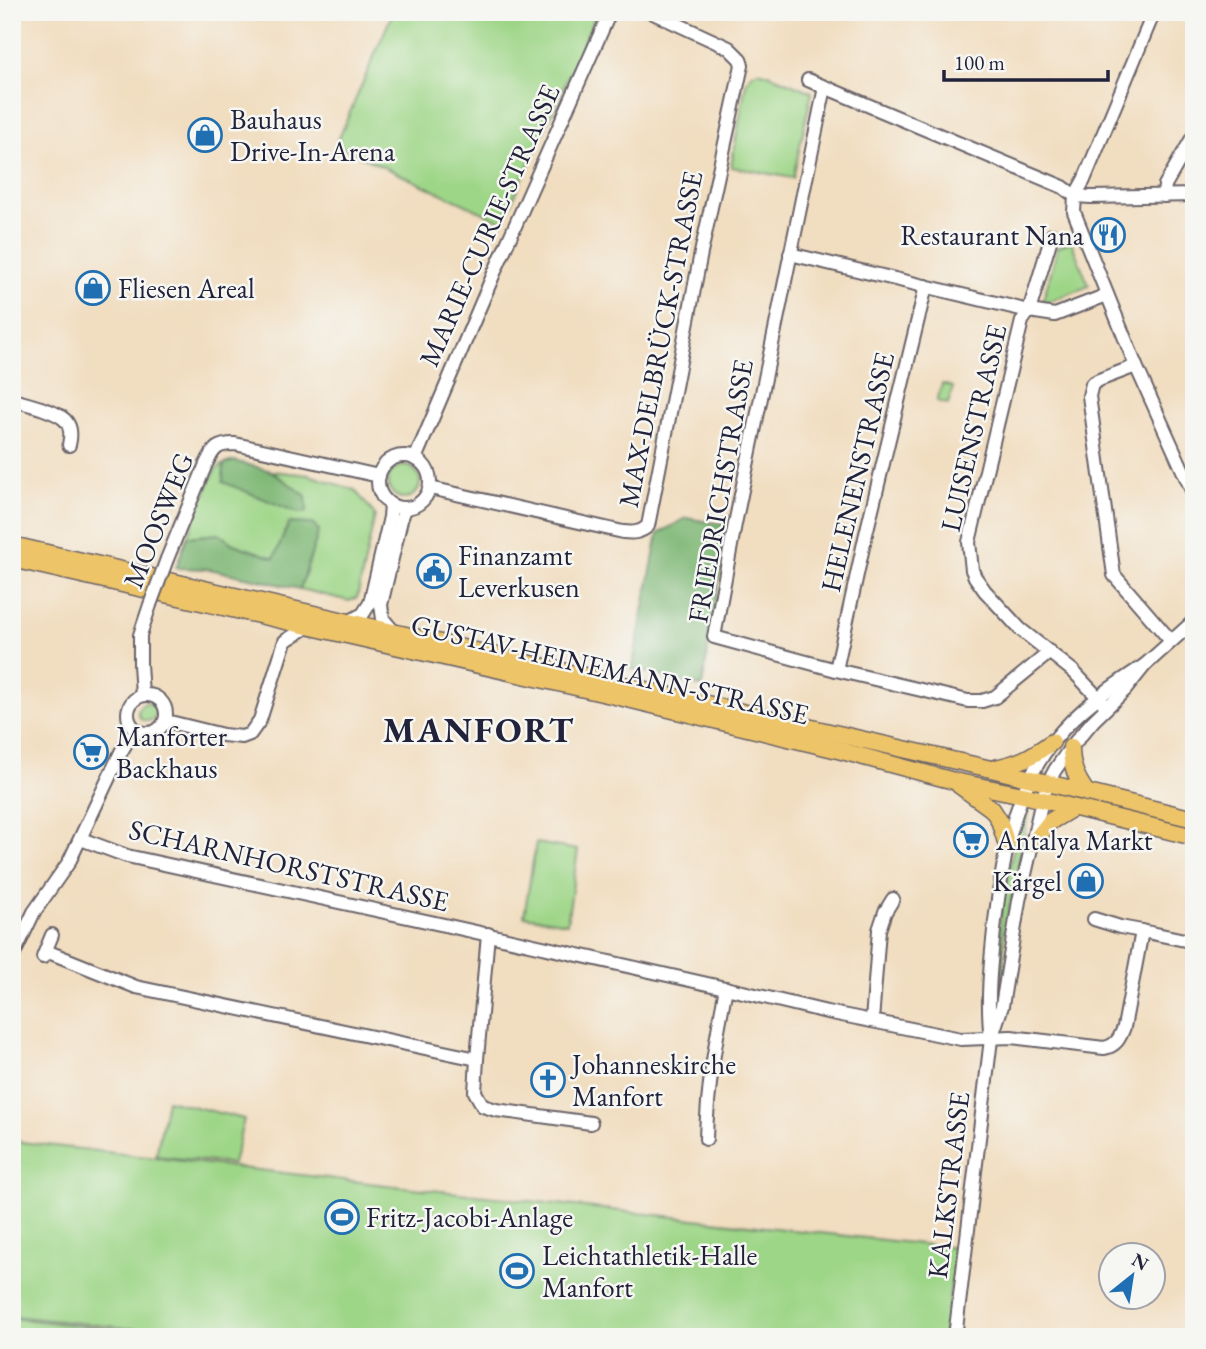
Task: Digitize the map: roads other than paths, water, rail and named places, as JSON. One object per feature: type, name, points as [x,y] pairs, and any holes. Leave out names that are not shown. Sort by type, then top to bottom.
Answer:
[{"type":"main road","name":"GUSTAV-HEINEMANN-STRASSE","points":[[12,545],[1031,778],[1194,819]]},
{"type":"main road","name":"GUSTAV-HEINEMANN-STRASSE","points":[[12,559],[641,702],[954,781],[1194,837]]},
{"type":"main road","points":[[991,769],[1023,761],[1052,742]]},
{"type":"main road","points":[[1071,747],[1073,771],[1087,793]]},
{"type":"main road","points":[[954,781],[992,809],[999,820],[1007,845]]},
{"type":"main road","points":[[1032,844],[1051,821],[1073,808]]},
{"type":"street","name":"MARIE-CURIE-STRASSE","points":[[415,458],[610,12]]},
{"type":"street","name":"MAX-DELBRÜCK-STRASSE","points":[[430,488],[623,532],[634,533],[648,526],[701,253],[742,65],[729,48],[650,12]]},
{"type":"street","points":[[1154,12],[1084,180],[1074,195],[1074,212],[1136,366],[1194,495]]},
{"type":"street","points":[[808,80],[1062,187],[1074,195],[1194,195]]},
{"type":"street","name":"FRIEDRICHSTRASSE","points":[[825,87],[714,637],[836,670],[968,701],[995,697],[1050,652]]},
{"type":"street","points":[[1164,196],[1164,185],[1194,135]]},
{"type":"street","name":"LUISENSTRASSE","points":[[1052,234],[1029,311],[1022,321],[969,542],[972,570],[985,591],[1020,629],[1073,671],[1102,702]]},
{"type":"street","points":[[790,254],[1055,316],[1107,295]]},
{"type":"street","name":"HELENENSTRASSE","points":[[836,670],[926,286]]},
{"type":"street","points":[[1136,366],[1092,384],[1089,396],[1114,575],[1171,641]]},
{"type":"street","points":[[12,400],[60,415],[69,425],[69,445]]},
{"type":"street","name":"MOOSWEG","points":[[142,695],[140,635],[167,559],[213,451],[222,444],[236,444],[379,476]]},
{"type":"street","points":[[408,456],[415,458],[429,474],[428,495],[418,505],[405,509],[391,505],[380,493],[378,485],[382,469],[393,459],[408,456]]},
{"type":"street","points":[[348,622],[363,614],[370,603],[391,505]]},
{"type":"street","points":[[394,632],[383,619],[381,606],[405,509]]},
{"type":"street","points":[[267,616],[285,641]]},
{"type":"street","points":[[1102,702],[1125,690],[1145,665],[1194,621]]},
{"type":"street","points":[[166,720],[223,736],[242,737],[250,734],[260,720],[285,641],[309,626]]},
{"type":"street","points":[[149,694],[162,701],[166,720],[161,728],[145,733],[137,731],[131,725],[127,711],[135,698],[149,694]]},
{"type":"street","name":"KALKSTRASSE","points":[[991,1039],[988,1013],[994,930],[1007,845],[1023,795],[1052,742],[1083,710],[1102,702]]},
{"type":"street","name":"KALKSTRASSE","points":[[955,1337],[991,1039],[1002,1006],[1012,932],[1042,800],[1055,770],[1102,702]]},
{"type":"street","points":[[12,958],[34,912],[69,862],[121,752],[137,731]]},
{"type":"street","name":"SCHARNHORSTSTRASSE","points":[[81,839],[127,856],[488,934],[827,1012],[961,1039],[1011,1037],[1111,1047],[1117,1042],[1124,1027],[1142,931]]},
{"type":"street","points":[[872,1021],[879,930],[892,899]]},
{"type":"street","points":[[1094,919],[1194,942]]},
{"type":"street","points":[[488,934],[475,1092],[483,1106],[496,1110],[590,1124]]},
{"type":"street","points":[[52,935],[45,954],[136,987],[477,1059]]},
{"type":"street","points":[[705,1139],[726,988]]},
{"type":"place","name":"Bauhaus Drive-In-Arena","points":[[205,135]]},
{"type":"place","name":"Restaurant Nana","points":[[1108,235]]},
{"type":"place","name":"Fliesen Areal","points":[[93,288]]},
{"type":"place","name":"Finanzamt Leverkusen","points":[[434,571]]},
{"type":"place","name":"Manforter Backhaus","points":[[91,752]]},
{"type":"place","name":"Antalya Markt","points":[[971,840]]},
{"type":"place","name":"Kärgel","points":[[1086,881]]},
{"type":"place","name":"Johanneskirche Manfort","points":[[548,1080]]},
{"type":"place","name":"Fritz-Jacobi-Anlage","points":[[342,1217]]},
{"type":"place","name":"Leichtathletik-Halle Manfort","points":[[517,1271]]},
{"type":"district","name":"MANFORT","points":[[479,729]]}]
